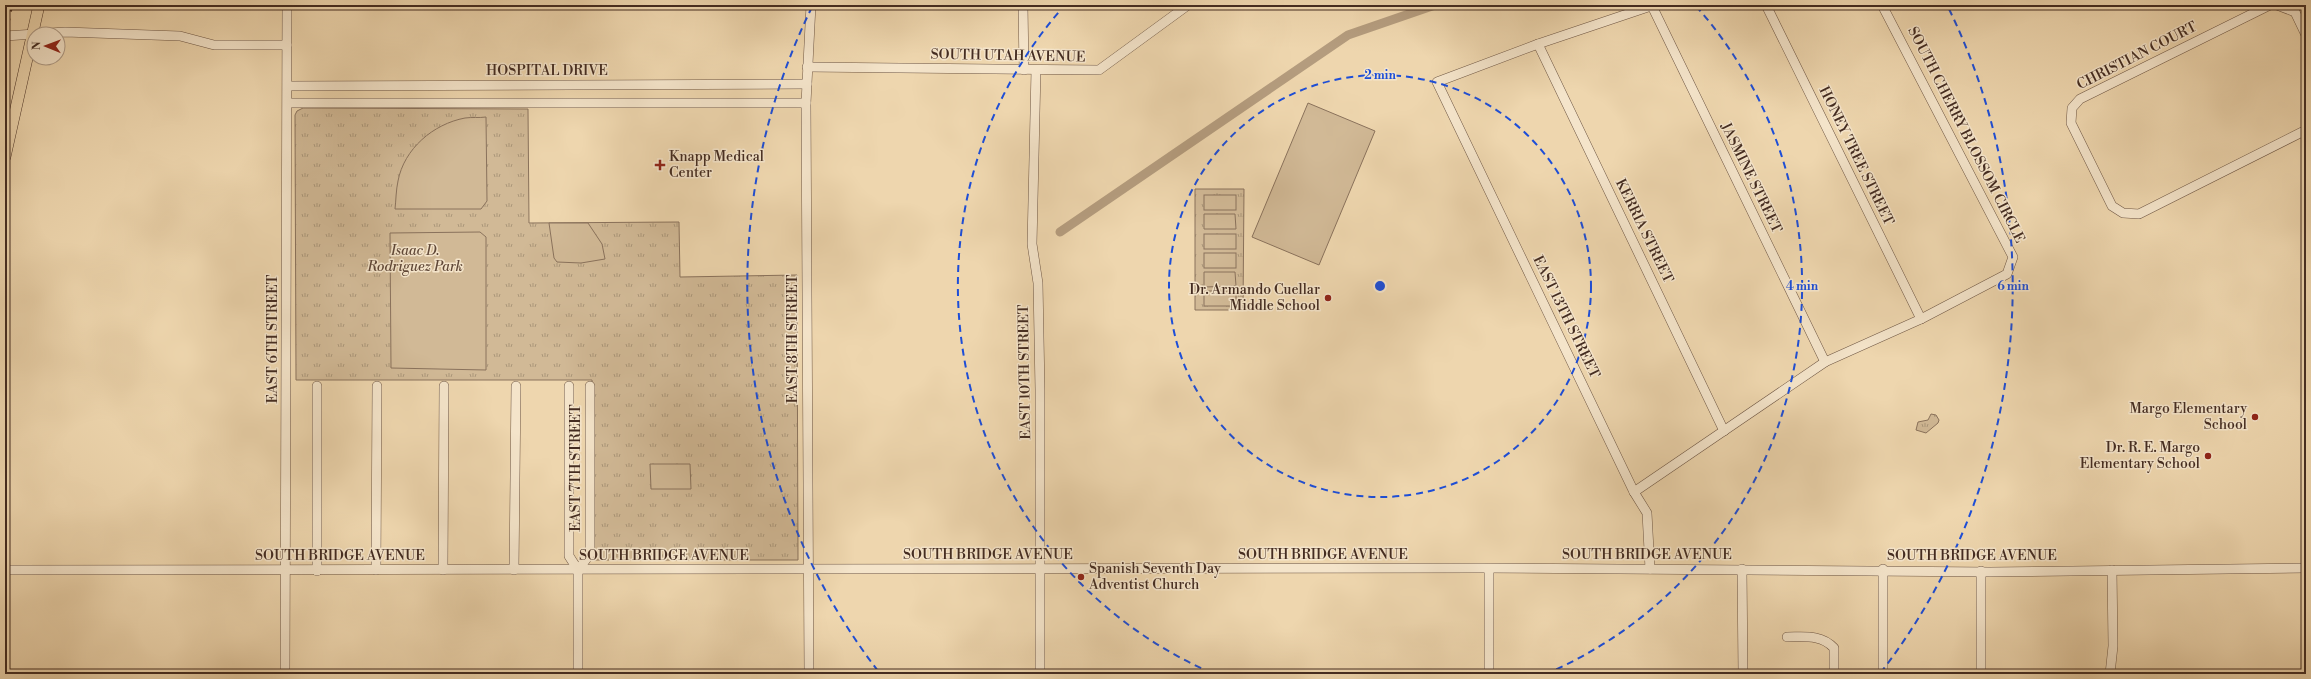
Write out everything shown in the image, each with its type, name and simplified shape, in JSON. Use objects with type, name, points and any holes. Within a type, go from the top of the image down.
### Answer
[{"type":"main road","points":[[34,26],[39,5]]},
{"type":"main road","points":[[5,156],[26,64]]},
{"type":"street","name":"EAST 6TH STREET","points":[[285,674],[288,103],[287,5]]},
{"type":"street","name":"EAST 8TH STREET","points":[[809,674],[806,103],[811,5]]},
{"type":"street","points":[[1023,5],[1024,70]]},
{"type":"street","name":"SOUTH UTAH AVENUE","points":[[807,67],[1099,70],[1188,5]]},
{"type":"street","points":[[1538,44],[1653,5]]},
{"type":"street","name":"JASMINE STREET","points":[[1653,5],[1824,362]]},
{"type":"street","name":"HONEY TREE STREET","points":[[1766,5],[1921,318]]},
{"type":"street","name":"SOUTH CHERRY BLOSSOM CIRCLE","points":[[1882,5],[2013,257],[2007,274],[1921,318]]},
{"type":"street","name":"CHRISTIAN COURT","points":[[2270,5],[2080,99],[2072,108],[2070,123],[2112,206],[2123,214],[2139,214],[2306,130]]},
{"type":"street","points":[[2277,5],[2295,12],[2306,35]]},
{"type":"street","points":[[5,36],[26,34]]},
{"type":"street","points":[[66,34],[180,36],[214,45],[287,45]]},
{"type":"street","name":"EAST 13TH STREET","points":[[1538,44],[1437,82],[1634,492],[1647,513],[1650,570]]},
{"type":"street","name":"KERRIA STREET","points":[[1538,44],[1724,431]]},
{"type":"street","name":"EAST 10TH STREET","points":[[1036,70],[1032,244],[1038,290],[1040,390],[1040,674]]},
{"type":"street","name":"HOSPITAL DRIVE","points":[[288,86],[807,84]]},
{"type":"street","points":[[288,103],[806,103]]},
{"type":"street","points":[[1634,492],[1824,362],[1921,318]]},
{"type":"street","points":[[317,386],[317,571]]},
{"type":"street","points":[[376,570],[377,386]]},
{"type":"street","points":[[443,570],[444,386]]},
{"type":"street","points":[[514,570],[516,386]]},
{"type":"street","name":"EAST 7TH STREET","points":[[569,386],[569,556],[578,570],[578,674]]},
{"type":"street","name":"EAST 7TH STREET","points":[[578,570],[590,554],[590,386]]},
{"type":"street","points":[[1489,568],[1489,674]]},
{"type":"street","name":"SOUTH BRIDGE AVENUE","points":[[5,570],[317,571],[1489,568],[1650,570],[1883,569],[1981,571],[2306,568]]},
{"type":"street","points":[[1742,569],[1743,674]]},
{"type":"street","points":[[1883,569],[1883,674]]},
{"type":"street","points":[[2110,674],[2113,646],[2112,570]]},
{"type":"street","points":[[1981,571],[1981,674]]},
{"type":"street","points":[[1787,637],[1815,637],[1827,641],[1834,648],[1834,674]]},
{"type":"green space","points":[[1308,103],[1375,131],[1319,265],[1252,237]]},
{"type":"green space","name":"Isaac D. Rodriguez Park","points":[[303,108],[528,109],[529,223],[679,222],[680,277],[797,275],[798,560],[593,560],[592,380],[296,380],[295,115],[297,111]]},
{"type":"green space","points":[[486,117],[487,201],[481,209],[395,209],[397,184],[401,169],[406,158],[413,149],[431,132],[453,121],[465,118]]},
{"type":"green space","points":[[1195,189],[1244,189],[1243,310],[1195,310]]},
{"type":"green space","points":[[1204,195],[1236,195],[1236,210],[1204,210]]},
{"type":"green space","points":[[1204,214],[1235,214],[1236,229],[1204,229]]},
{"type":"green space","points":[[549,223],[588,223],[602,244],[605,259],[581,263],[557,262],[554,258]]},
{"type":"green space","points":[[480,232],[486,237],[486,370],[391,368],[390,233]]},
{"type":"green space","points":[[1204,234],[1236,234],[1236,249],[1204,249]]},
{"type":"green space","points":[[1204,253],[1236,253],[1236,268],[1204,268]]},
{"type":"green space","points":[[1204,272],[1235,272],[1236,286],[1204,287]]},
{"type":"green space","points":[[1204,291],[1236,291],[1236,306],[1204,306]]},
{"type":"green space","points":[[1931,414],[1936,415],[1939,420],[1938,423],[1926,433],[1916,430],[1918,422],[1928,420]]},
{"type":"green space","points":[[650,464],[690,464],[691,489],[651,489]]},
{"type":"waterway","points":[[1060,232],[1348,35],[1435,5]]},
{"type":"railway","points":[[5,39],[12,5]]},
{"type":"place","name":"Knapp Medical Center","points":[[660,165]]},
{"type":"place","name":"Dr. Armando Cuellar Middle School","points":[[1328,298]]},
{"type":"place","name":"Margo Elementary School","points":[[2255,417]]},
{"type":"place","name":"Dr. R. E. Margo Elementary School","points":[[2208,456]]},
{"type":"place","name":"Spanish Seventh Day Adventist Church","points":[[1081,577]]}]
